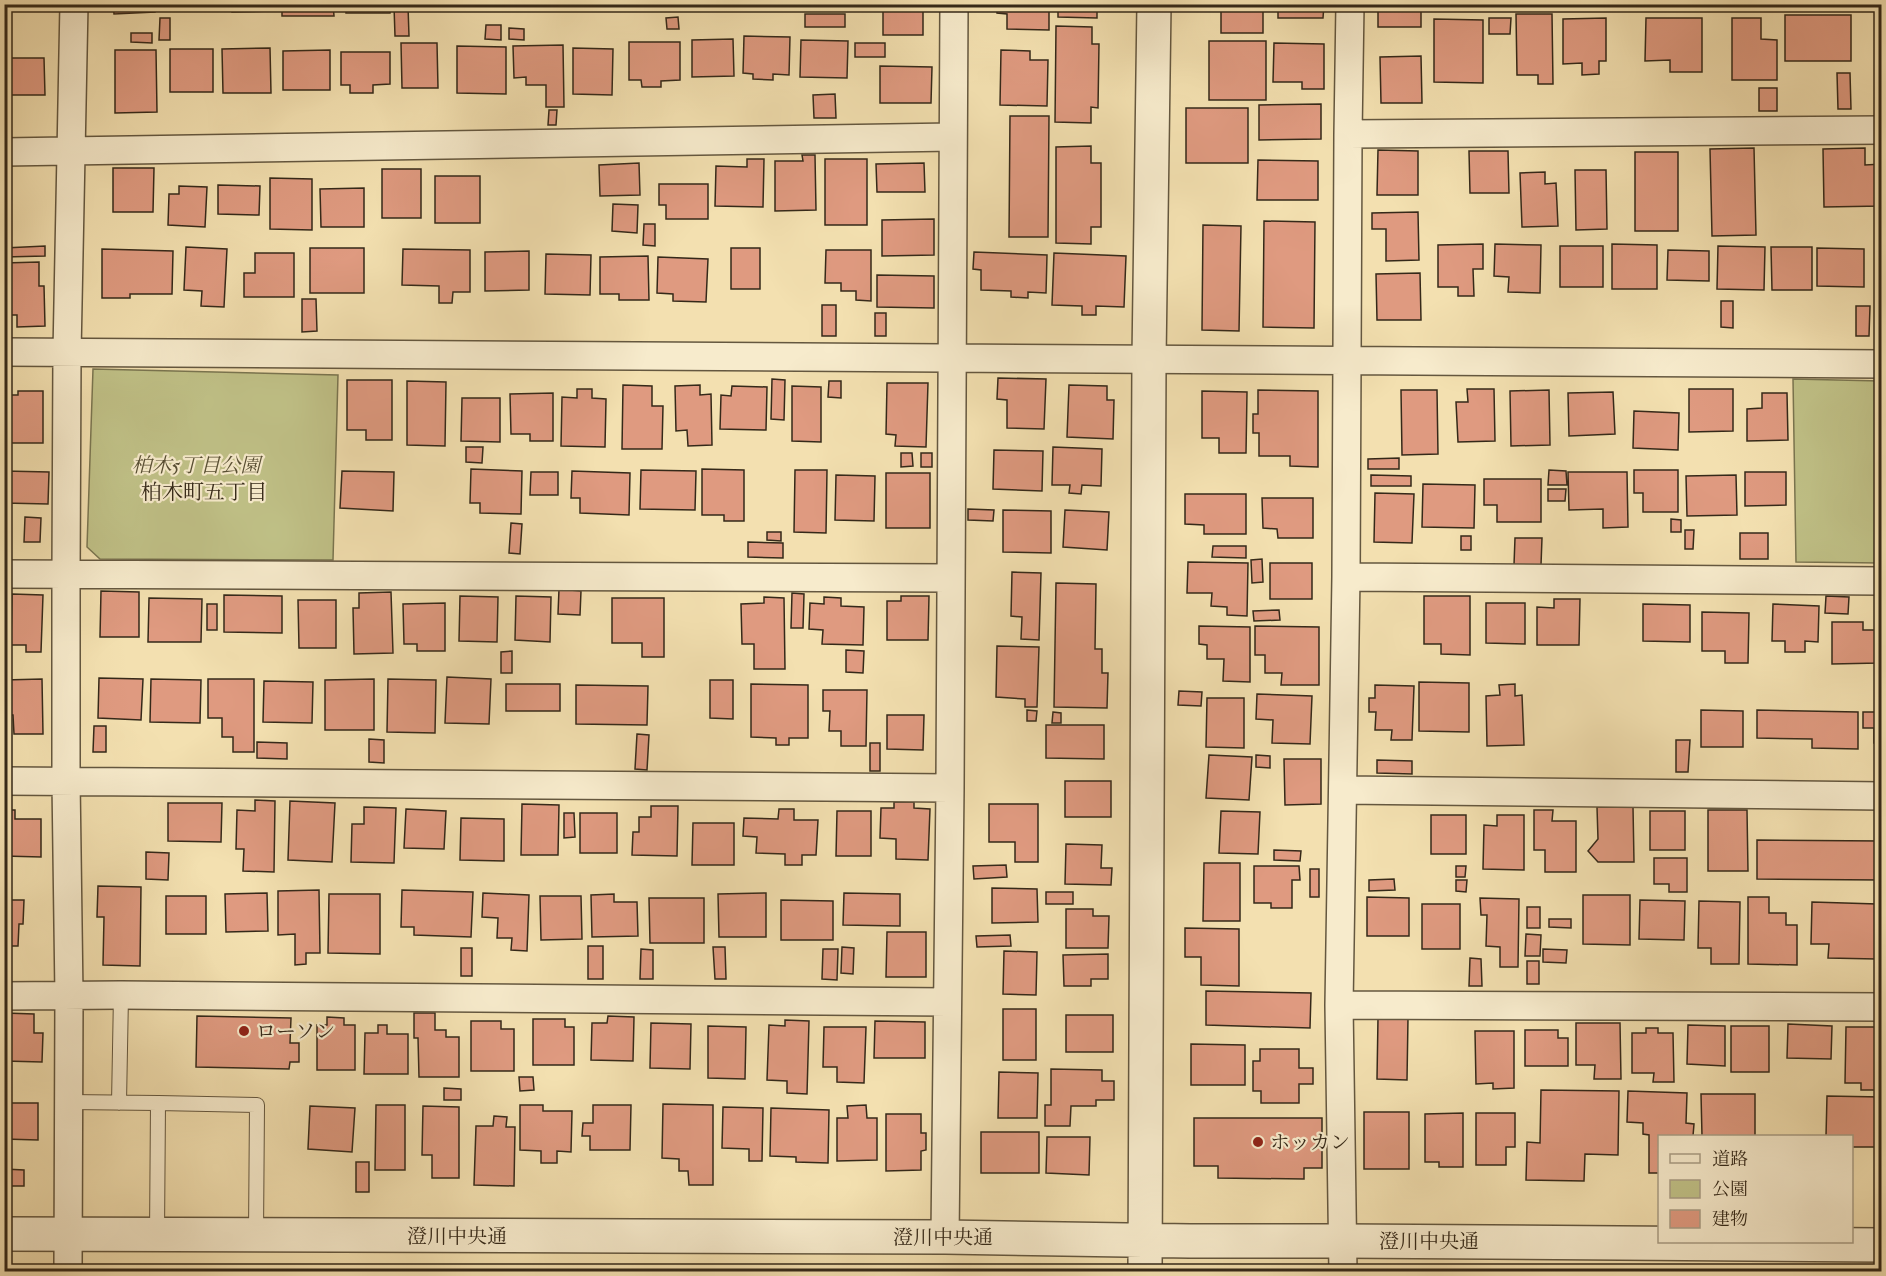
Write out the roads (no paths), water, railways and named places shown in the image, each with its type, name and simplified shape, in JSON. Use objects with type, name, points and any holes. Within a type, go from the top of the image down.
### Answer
[{"type":"street","points":[[68,1272],[66,574],[74,4]]},
{"type":"street","points":[[945,1237],[954,4]]},
{"type":"street","points":[[1145,1256],[1149,359],[1154,4]]},
{"type":"street","points":[[1343,1256],[1339,1005],[1346,577],[1350,4]]},
{"type":"street","points":[[1348,134],[1881,130]]},
{"type":"street","points":[[4,152],[953,137]]},
{"type":"street","points":[[4,352],[1881,364]]},
{"type":"street","points":[[4,573],[951,578]]},
{"type":"street","points":[[1346,577],[1881,581]]},
{"type":"street","points":[[4,781],[950,788]]},
{"type":"street","points":[[1343,790],[1881,796]]},
{"type":"street","points":[[4,996],[947,1002]]},
{"type":"street","points":[[1339,1005],[1881,1007]]},
{"type":"street","name":"澄川中央通","points":[[4,1234],[945,1237],[1145,1256],[1343,1256],[1881,1245]]},
{"type":"lane","points":[[119,1103],[121,995]]},
{"type":"lane","points":[[68,1102],[257,1105],[256,1236]]},
{"type":"lane","points":[[157,1235],[158,1103]]},
{"type":"place","name":"ローソン","points":[[244,1031]]},
{"type":"place","name":"ホッカン","points":[[1258,1142]]},
{"type":"district","name":"柏木町五丁目","points":[[204,492]]},
{"type":"park label","name":"柏木5丁目公園","points":[[196,465]]}]
